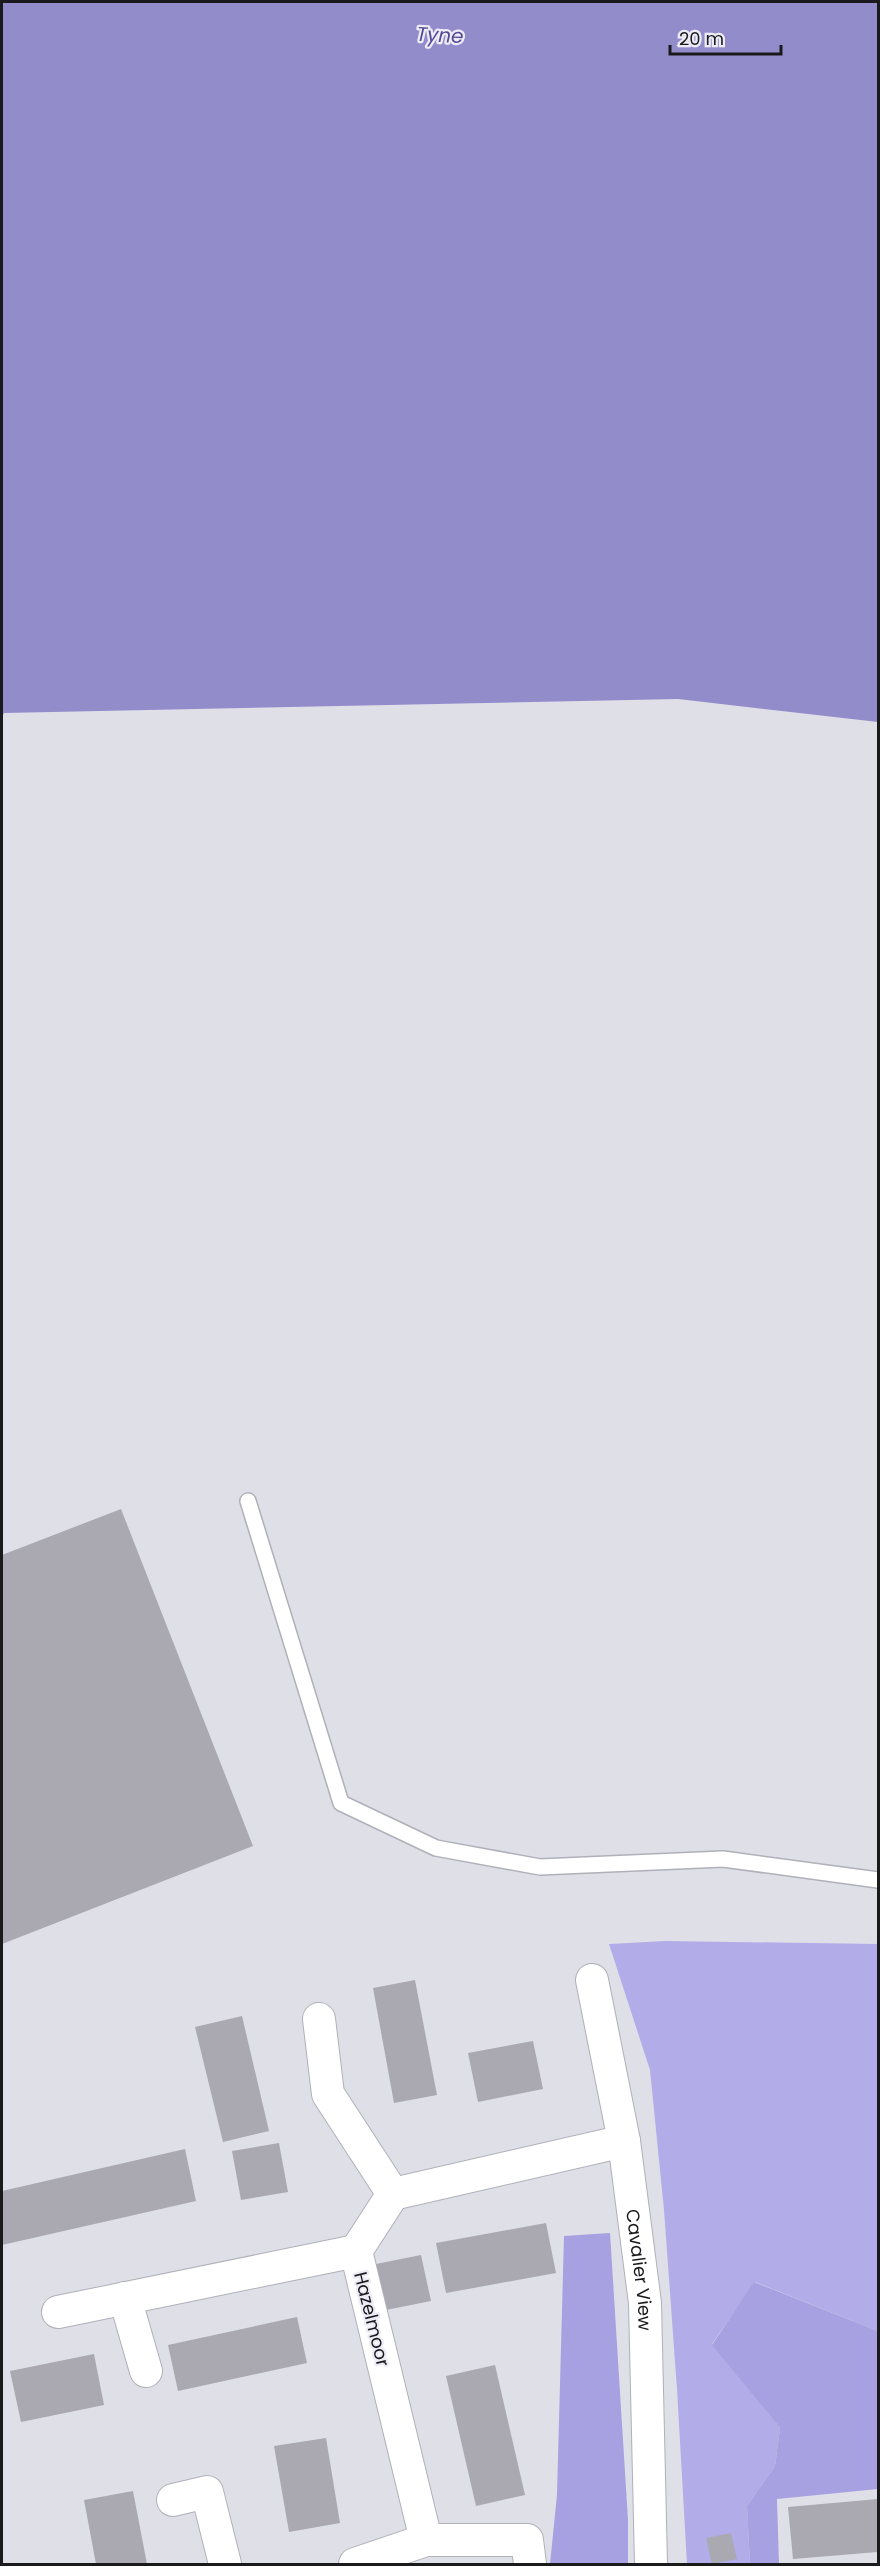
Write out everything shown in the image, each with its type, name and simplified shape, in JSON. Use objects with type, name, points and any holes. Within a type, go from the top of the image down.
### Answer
[{"type":"street","name":"Cavalier View","points":[[592,1980],[624,2141],[645,2303],[651,2565]]},
{"type":"street","points":[[319,2019],[328,2094],[393,2194],[624,2141]]},
{"type":"street","name":"Hazelmoor","points":[[393,2194],[356,2252],[426,2540]]},
{"type":"street","points":[[58,2312],[356,2252]]},
{"type":"street","points":[[125,2298],[146,2371]]},
{"type":"street","points":[[173,2500],[207,2492],[225,2565]]},
{"type":"street","points":[[355,2565],[426,2540],[527,2540],[530,2565]]},
{"type":"lane","points":[[248,1501],[341,1803],[436,1848],[540,1867],[723,1859],[879,1880]]},
{"type":"shaded area","points":[[665,1941],[878,1944],[878,2331],[755,2282],[712,2344],[780,2428],[775,2466],[747,2506],[750,2564],[687,2564],[664,2210],[650,2070],[609,1944]]},
{"type":"shaded area","points":[[610,2233],[628,2520],[628,2564],[550,2564],[557,2495],[564,2236]]},
{"type":"shaded area","points":[[754,2282],[878,2331],[878,2489],[777,2499],[779,2564],[750,2564],[747,2506],[775,2466],[780,2428],[712,2345]]},
{"type":"water","name":"Tyne","points":[[2,2],[878,2],[878,722],[678,699],[4,713],[2,717]]},
{"type":"building","points":[[121,1509],[253,1846],[2,1944],[2,1555]]},
{"type":"building","points":[[415,1980],[437,2095],[394,2103],[373,1988]]},
{"type":"building","points":[[242,2016],[269,2131],[223,2142],[195,2027]]},
{"type":"building","points":[[533,2041],[543,2089],[478,2102],[468,2053]]},
{"type":"building","points":[[279,2143],[288,2192],[241,2200],[232,2151]]},
{"type":"building","points":[[185,2149],[196,2201],[2,2245],[2,2191]]},
{"type":"building","points":[[546,2223],[556,2273],[446,2293],[436,2243]]},
{"type":"building","points":[[421,2255],[431,2301],[386,2310],[376,2264]]},
{"type":"building","points":[[297,2317],[307,2363],[178,2391],[168,2345]]},
{"type":"building","points":[[94,2354],[104,2405],[21,2422],[10,2371]]},
{"type":"building","points":[[495,2365],[525,2495],[476,2506],[446,2376]]},
{"type":"building","points":[[326,2438],[340,2523],[289,2532],[274,2446]]},
{"type":"building","points":[[133,2491],[147,2564],[96,2564],[84,2500]]},
{"type":"building","points":[[878,2499],[878,2552],[793,2559],[788,2507]]},
{"type":"building","points":[[731,2533],[737,2559],[712,2564],[706,2538]]}]
